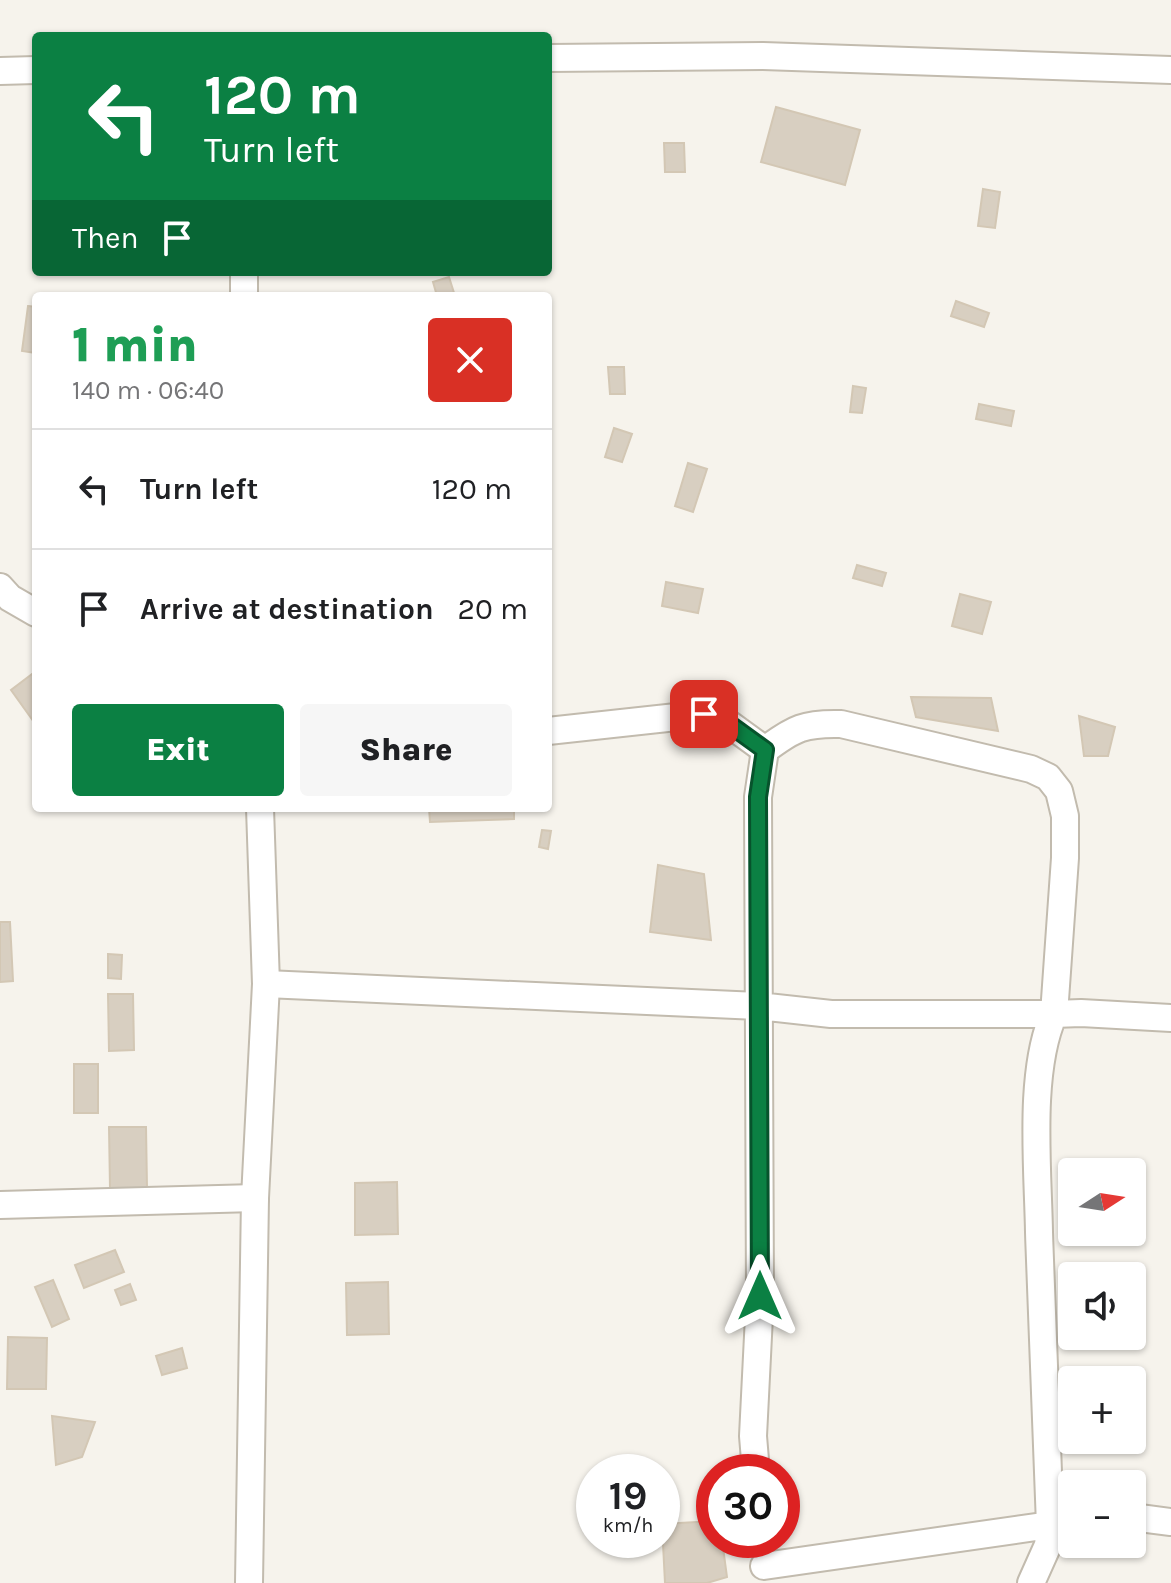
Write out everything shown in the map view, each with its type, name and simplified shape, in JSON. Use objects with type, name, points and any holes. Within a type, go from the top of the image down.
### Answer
[{"type":"street","points":[[552,58],[763,56],[1171,70]]},
{"type":"street","points":[[0,71],[32,70]]},
{"type":"street","points":[[0,587],[10,598],[32,611]]},
{"type":"street","points":[[552,731],[704,714],[725,721],[765,750]]},
{"type":"street","points":[[754,1454],[760,1296],[758,797],[765,750],[785,734],[812,723],[841,724],[1031,769],[1048,777],[1059,791],[1065,816],[1065,858],[1054,1014],[1044,1045],[1038,1088],[1037,1160],[1058,1477]]},
{"type":"street","points":[[249,1583],[255,1198],[266,984],[260,812]]},
{"type":"street","points":[[266,984],[758,1006],[831,1014],[1081,1013],[1171,1018]]},
{"type":"street","points":[[0,1205],[255,1198]]},
{"type":"street","points":[[1146,1519],[1171,1522]]},
{"type":"street","points":[[764,1563],[1058,1522]]},
{"type":"street","points":[[1031,1583],[1058,1527]]},
{"type":"building","points":[[776,107],[860,130],[845,185],[761,162]]},
{"type":"building","points":[[664,143],[684,143],[685,172],[665,172]]},
{"type":"building","points":[[983,189],[1000,192],[995,228],[978,226]]},
{"type":"building","points":[[449,277],[454,292],[436,292],[433,282]]},
{"type":"building","points":[[956,301],[989,313],[984,327],[951,316]]},
{"type":"building","points":[[28,306],[32,306],[32,352],[22,351]]},
{"type":"building","points":[[608,367],[624,367],[625,394],[610,394]]},
{"type":"building","points":[[853,386],[866,388],[862,413],[850,412]]},
{"type":"building","points":[[979,404],[1014,411],[1011,426],[976,419]]},
{"type":"building","points":[[614,428],[632,434],[622,462],[605,457]]},
{"type":"building","points":[[688,463],[707,469],[693,512],[675,506]]},
{"type":"building","points":[[857,565],[886,573],[882,586],[853,578]]},
{"type":"building","points":[[666,582],[703,589],[698,613],[662,606]]},
{"type":"building","points":[[960,594],[991,602],[982,634],[952,626]]},
{"type":"building","points":[[32,674],[32,719],[11,690]]},
{"type":"building","points":[[911,697],[991,698],[998,731],[916,717]]},
{"type":"building","points":[[1079,716],[1115,727],[1108,756],[1084,756]]},
{"type":"building","points":[[429,812],[514,812],[514,819],[430,822]]},
{"type":"building","points":[[542,830],[551,831],[548,849],[539,847]]},
{"type":"building","points":[[658,865],[704,874],[711,940],[650,932]]},
{"type":"building","points":[[0,922],[10,922],[13,981],[0,982]]},
{"type":"building","points":[[108,954],[122,955],[121,979],[108,978]]},
{"type":"building","points":[[108,994],[133,994],[134,1050],[109,1051]]},
{"type":"building","points":[[74,1064],[98,1064],[98,1113],[74,1113]]},
{"type":"building","points":[[109,1127],[146,1127],[147,1188],[110,1188]]},
{"type":"building","points":[[397,1182],[398,1234],[355,1235],[355,1183]]},
{"type":"building","points":[[115,1250],[124,1272],[84,1288],[75,1265]]},
{"type":"building","points":[[53,1280],[69,1319],[52,1327],[35,1287]]},
{"type":"building","points":[[388,1282],[389,1334],[347,1335],[346,1283]]},
{"type":"building","points":[[130,1284],[136,1300],[121,1305],[115,1290]]},
{"type":"building","points":[[8,1337],[47,1338],[46,1389],[7,1389]]},
{"type":"building","points":[[182,1348],[187,1368],[162,1375],[156,1356]]},
{"type":"building","points":[[52,1416],[95,1422],[82,1457],[56,1465]]},
{"type":"building","points":[[696,1522],[696,1558],[724,1558],[727,1577],[707,1583],[665,1583],[664,1558],[680,1558],[680,1523]]},
{"type":"route","points":[[704,714],[725,721],[765,750],[758,797],[760,1296]]}]
